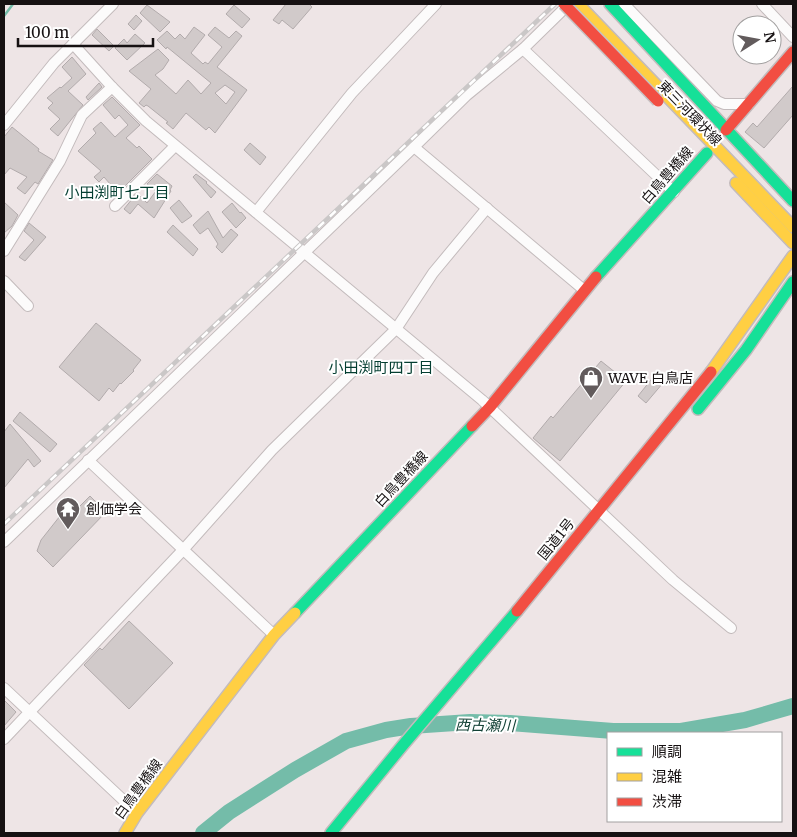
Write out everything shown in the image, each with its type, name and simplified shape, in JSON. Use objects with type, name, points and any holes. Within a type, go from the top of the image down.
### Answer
[{"type":"main road","name":"東三河環状線","points":[[564,4],[793,243]]},
{"type":"main road","name":"東三河環状線","points":[[578,4],[793,227]]},
{"type":"main road","name":"東三河環状線","points":[[610,4],[793,201]]},
{"type":"main road","points":[[726,130],[793,52]]},
{"type":"main road","name":"白鳥豊橋線","points":[[125,833],[137,813],[274,635],[490,407],[584,290],[707,153]]},
{"type":"main road","name":"国道1号","points":[[486,665],[602,521],[793,256]]},
{"type":"main road","points":[[689,419],[746,350],[793,282]]},
{"type":"main road","name":"国道1号","points":[[331,833],[428,715],[532,594],[602,521]]},
{"type":"street","points":[[4,125],[54,63],[113,4]]},
{"type":"street","points":[[256,212],[352,93],[436,4]]},
{"type":"street","points":[[4,542],[467,96],[523,49],[569,4]]},
{"type":"street","points":[[624,4],[717,101],[724,104],[749,104]]},
{"type":"street","points":[[762,4],[793,36]]},
{"type":"street","points":[[74,44],[112,87],[146,121],[490,407],[602,521],[731,628]]},
{"type":"street","points":[[523,49],[674,192]]},
{"type":"street","points":[[4,251],[60,162],[82,116],[112,87]]},
{"type":"street","points":[[115,206],[175,146]]},
{"type":"street","points":[[414,147],[584,290]]},
{"type":"street","points":[[4,739],[183,550],[272,450],[396,329],[433,274],[487,208]]},
{"type":"street","points":[[4,282],[28,306]]},
{"type":"street","points":[[88,460],[274,635]]},
{"type":"street","points":[[4,688],[137,813]]},
{"type":"building","points":[[286,4],[309,4],[312,7],[293,29],[282,20],[279,24],[273,20]]},
{"type":"building","points":[[147,5],[170,22],[160,32],[140,13]]},
{"type":"building","points":[[234,5],[250,19],[242,28],[226,14]]},
{"type":"building","points":[[136,15],[142,21],[134,30],[128,24]]},
{"type":"building","points":[[194,27],[205,35],[191,53],[203,64],[205,62],[208,64],[222,47],[208,35],[215,27],[229,38],[236,31],[242,36],[217,67],[247,90],[215,133],[209,127],[206,130],[186,113],[173,129],[166,123],[168,122],[148,106],[144,107],[139,103],[151,89],[129,71],[158,49],[169,60],[163,69],[155,75],[176,94],[188,80],[201,94],[211,83],[157,40],[167,31],[175,39],[180,34],[185,39]],"holes":[[[225,85],[235,92],[226,104],[215,93]]]},
{"type":"building","points":[[97,29],[114,46],[109,51],[92,35]]},
{"type":"building","points":[[135,34],[145,43],[127,60],[115,48],[124,39],[127,43]]},
{"type":"building","points":[[72,57],[86,74],[68,91],[83,105],[58,136],[50,129],[60,119],[48,108],[53,103],[47,98],[72,78],[62,67]]},
{"type":"building","points":[[99,83],[102,87],[88,100],[86,97]]},
{"type":"building","points":[[793,86],[793,115],[764,148],[745,132],[753,123],[757,127]]},
{"type":"building","points":[[112,97],[140,125],[126,138],[137,148],[139,146],[152,159],[118,193],[104,177],[99,182],[94,177],[101,171],[78,151],[96,133],[93,129],[101,122],[115,137],[128,125],[119,115],[115,119],[103,105]]},
{"type":"building","points":[[12,127],[39,149],[38,151],[53,160],[38,184],[35,182],[25,194],[17,188],[27,177],[10,168],[4,175],[4,137]]},
{"type":"building","points":[[250,143],[266,157],[260,165],[244,150]]},
{"type":"building","points":[[157,174],[172,186],[171,191],[154,218],[138,204],[130,214],[124,209],[137,193],[147,203],[156,191],[147,184]]},
{"type":"building","points":[[196,174],[216,192],[211,198],[193,177]]},
{"type":"building","points":[[179,200],[192,216],[182,223],[170,208]]},
{"type":"building","points":[[4,202],[18,215],[12,226],[4,233]]},
{"type":"building","points":[[232,203],[246,218],[236,228],[222,212]]},
{"type":"building","points":[[208,211],[223,238],[231,229],[238,235],[222,253],[216,247],[218,244],[208,228],[200,234],[193,225]]},
{"type":"building","points":[[29,223],[46,237],[25,261],[19,257],[34,240],[24,231]]},
{"type":"building","points":[[173,225],[198,249],[193,256],[167,232]]},
{"type":"building","points":[[96,323],[141,360],[134,371],[113,392],[109,388],[99,401],[59,367]]},
{"type":"building","name":"WAVE 白鳥店","points":[[601,361],[626,381],[560,461],[533,438],[551,416],[553,418]]},
{"type":"building","points":[[654,376],[663,383],[646,403],[638,396]]},
{"type":"building","points":[[20,412],[57,444],[50,452],[13,421]]},
{"type":"building","points":[[10,424],[41,461],[34,467],[28,459],[4,488],[4,432]]},
{"type":"building","name":"創価学会","points":[[90,496],[106,512],[53,567],[37,551],[41,540],[60,516],[76,503],[79,507]]},
{"type":"building","points":[[129,621],[173,663],[129,709],[84,665],[100,648],[102,650]]},
{"type":"building","points":[[4,700],[16,712],[4,726]]},
{"type":"waterway","points":[[4,16],[13,4]]},
{"type":"waterway","name":"西古瀬川","points":[[203,833],[229,812],[295,770],[346,741],[386,730],[411,726],[470,722],[510,723],[613,731],[681,731],[745,720],[793,706]]},
{"type":"railway","points":[[4,524],[555,4]]},
{"type":"traffic: fast","points":[[610,4],[793,201]]},
{"type":"traffic: fast","points":[[596,277],[707,153]]},
{"type":"traffic: fast","points":[[698,409],[746,350],[793,282]]},
{"type":"traffic: fast","points":[[295,613],[472,426]]},
{"type":"traffic: fast","points":[[331,833],[517,611]]},
{"type":"traffic: slow","points":[[578,4],[793,227]]},
{"type":"traffic: slow","points":[[736,183],[793,243]]},
{"type":"traffic: slow","points":[[711,372],[793,256]]},
{"type":"traffic: slow","points":[[125,833],[137,813],[274,635],[295,613]]},
{"type":"traffic: jam","points":[[564,4],[658,101]]},
{"type":"traffic: jam","points":[[726,130],[793,52]]},
{"type":"traffic: jam","points":[[472,426],[490,407],[596,277]]},
{"type":"traffic: jam","points":[[517,611],[711,372]]},
{"type":"place","name":"WAVE 白鳥店","points":[[591,399]]},
{"type":"place","name":"創価学会","points":[[68,530]]},
{"type":"district","name":"小田渕町七丁目","points":[[117,192]]},
{"type":"district","name":"小田渕町四丁目","points":[[381,367]]}]
